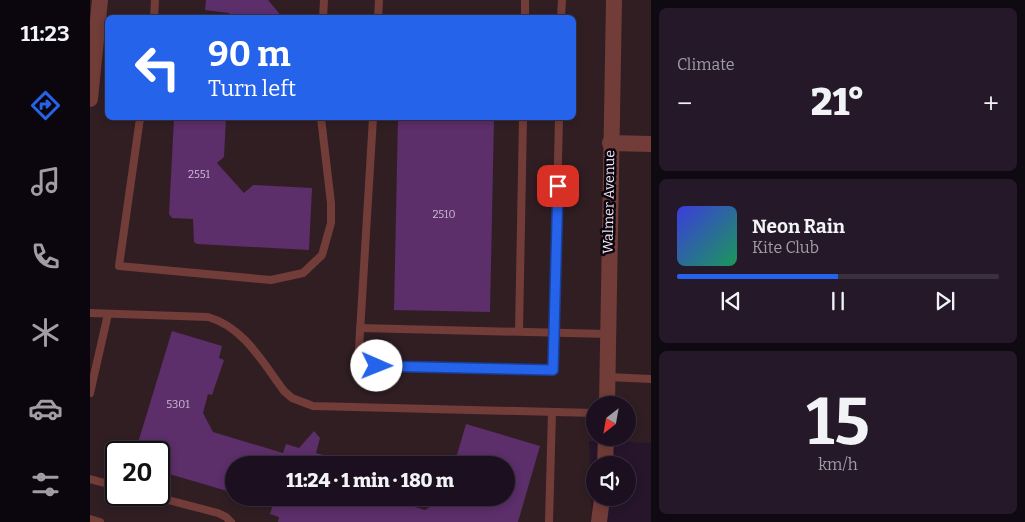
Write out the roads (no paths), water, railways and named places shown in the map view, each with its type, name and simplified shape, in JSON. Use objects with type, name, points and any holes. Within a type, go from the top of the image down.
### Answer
[{"type":"street","points":[[90,99],[102,36],[100,0]]},
{"type":"street","name":"Walmer Avenue","points":[[607,396],[610,143],[614,0]]},
{"type":"street","points":[[610,143],[651,144]]},
{"type":"street","points":[[599,522],[601,506]]},
{"type":"lane","points":[[154,15],[155,0]]},
{"type":"lane","points":[[323,15],[324,0]]},
{"type":"lane","points":[[378,15],[379,0]]},
{"type":"lane","points":[[525,0],[525,15]]},
{"type":"lane","points":[[562,0],[562,15]]},
{"type":"lane","points":[[140,120],[119,266],[271,280],[303,273],[322,255],[331,223],[331,203],[321,120]]},
{"type":"lane","points":[[373,120],[358,365],[553,370],[559,120]]},
{"type":"lane","points":[[519,331],[523,120]]},
{"type":"lane","points":[[90,313],[219,320],[232,326],[242,336],[284,391],[292,398],[313,406],[586,413]]},
{"type":"lane","points":[[90,393],[108,314]]},
{"type":"lane","points":[[360,328],[554,331],[608,334]]},
{"type":"lane","points":[[608,377],[651,379]]},
{"type":"lane","points":[[549,522],[552,412]]},
{"type":"lane","points":[[90,479],[105,483]]},
{"type":"lane","points":[[170,501],[218,514],[226,517],[230,522]]},
{"type":"lane","points":[[90,519],[100,522]]}]
